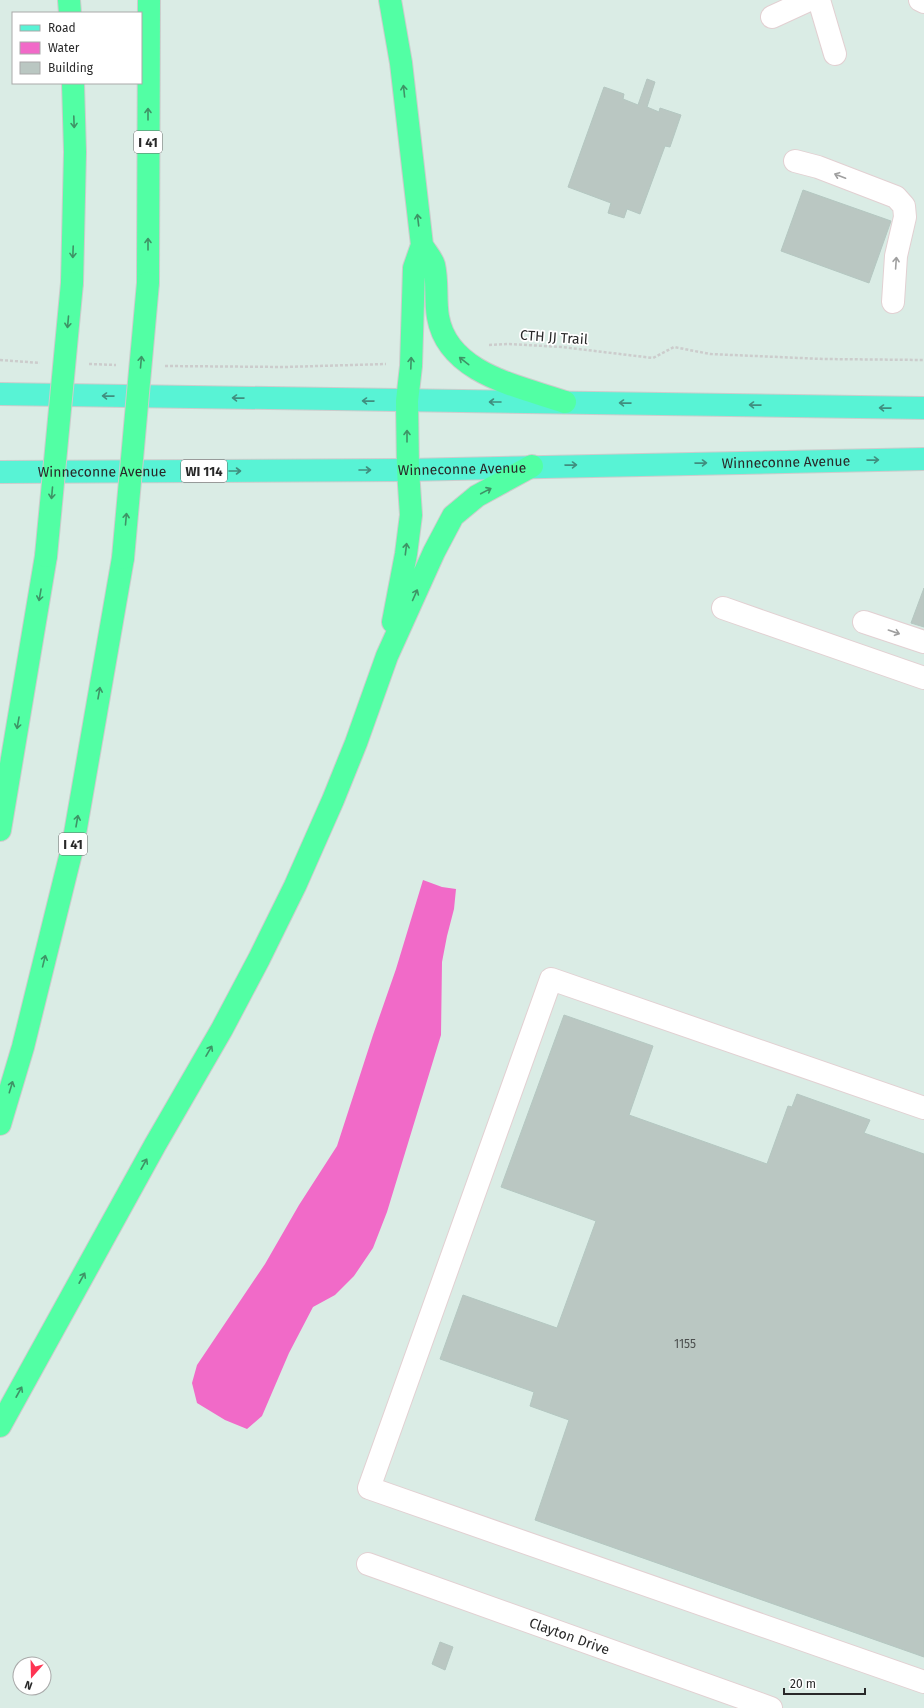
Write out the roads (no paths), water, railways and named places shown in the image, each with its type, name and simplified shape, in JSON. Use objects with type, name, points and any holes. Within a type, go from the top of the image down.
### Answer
[{"type":"highway","points":[[69,0],[70,12]]},
{"type":"highway","name":"I 41","points":[[0,1124],[23,1047],[73,845],[123,558],[148,284],[149,0]]},
{"type":"highway","points":[[390,0],[401,63],[422,244],[434,265],[438,318],[445,337],[458,356],[485,375],[565,402]]},
{"type":"highway","points":[[0,830],[46,556],[72,283],[76,152],[73,84]]},
{"type":"highway","points":[[387,656],[406,554],[410,515],[407,401],[411,366],[414,268],[422,244]]},
{"type":"highway","points":[[0,1426],[155,1145],[222,1029],[266,946],[295,886],[333,800],[356,743],[387,656],[434,552],[453,516],[477,496],[532,466]]},
{"type":"main road","points":[[0,394],[924,408]]},
{"type":"main road","name":"Winneconne Avenue","points":[[0,472],[408,470],[532,466],[924,459]]},
{"type":"street","points":[[772,17],[808,0]]},
{"type":"street","points":[[819,0],[835,54]]},
{"type":"street","points":[[920,0],[924,2]]},
{"type":"street","points":[[795,161],[818,167],[896,197],[904,206],[905,218],[896,256],[893,302]]},
{"type":"street","points":[[723,608],[924,678]]},
{"type":"street","points":[[864,622],[924,642]]},
{"type":"street","points":[[924,1108],[551,979],[369,1488],[924,1682]]},
{"type":"street","name":"Clayton Drive","points":[[368,1564],[771,1708]]},
{"type":"water","points":[[423,880],[442,887],[456,889],[454,909],[442,962],[441,1035],[387,1212],[373,1248],[354,1276],[335,1295],[313,1307],[289,1353],[262,1416],[247,1429],[225,1420],[197,1403],[192,1383],[197,1365],[265,1264],[299,1205],[337,1146],[396,969]]}]
